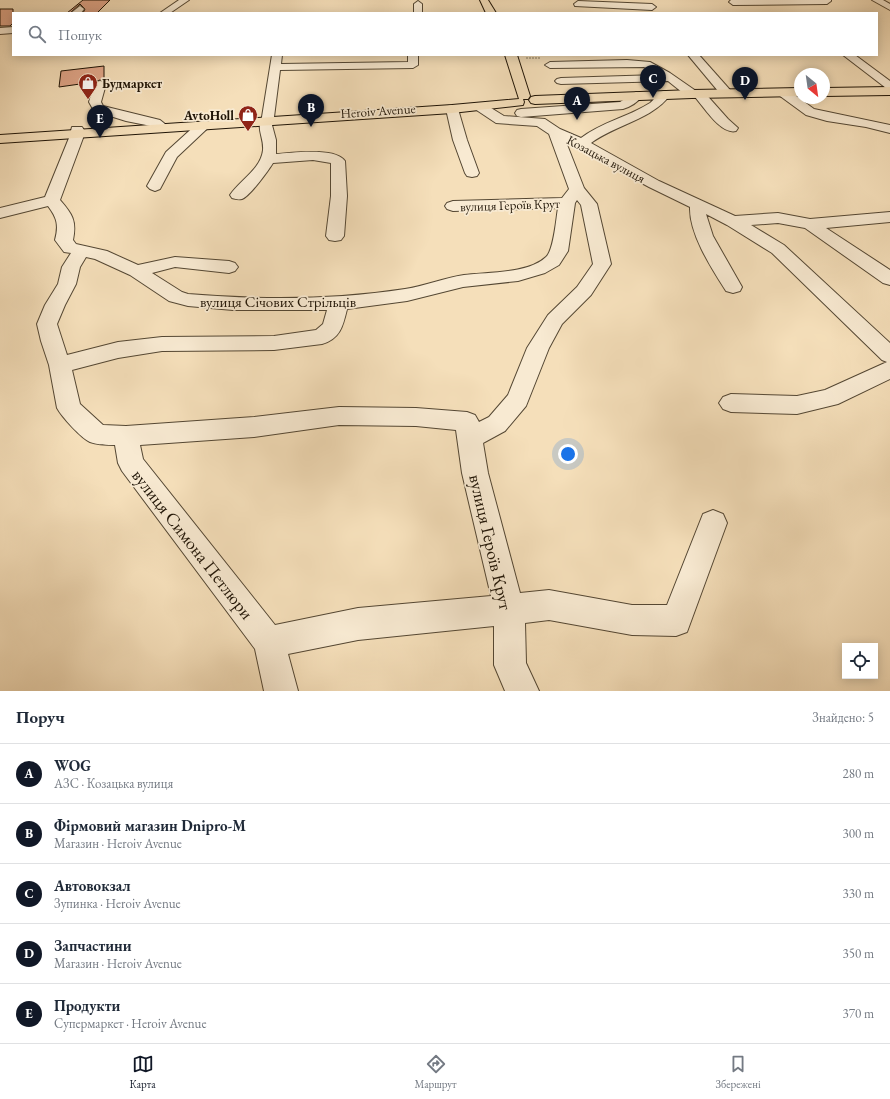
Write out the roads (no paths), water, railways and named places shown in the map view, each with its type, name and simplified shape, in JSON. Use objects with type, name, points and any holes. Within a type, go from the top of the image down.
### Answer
[{"type":"main road","points":[[484,0],[490,12]]},
{"type":"main road","points":[[511,56],[523,99]]},
{"type":"main road","points":[[830,92],[890,91]]},
{"type":"main road","name":"Heroiv Avenue","points":[[161,127],[476,104],[523,99],[574,99],[695,94],[794,92]]},
{"type":"main road","name":"Heroiv Avenue","points":[[0,135],[77,132],[452,109],[499,105],[523,99]]},
{"type":"main road","name":"Heroiv Avenue","points":[[0,139],[77,132]]},
{"type":"street","points":[[166,12],[185,0]]},
{"type":"street","points":[[646,0],[654,10]]},
{"type":"street","points":[[876,0],[890,7]]},
{"type":"street","points":[[792,1],[806,9]]},
{"type":"street","points":[[733,2],[827,1]]},
{"type":"street","points":[[578,4],[654,10]]},
{"type":"street","points":[[0,31],[12,30]]},
{"type":"street","points":[[238,195],[262,167],[269,155],[269,138],[265,125],[277,56]]},
{"type":"street","points":[[275,67],[413,65],[413,56]]},
{"type":"street","points":[[694,56],[727,94]]},
{"type":"street","points":[[849,56],[890,86]]},
{"type":"street","points":[[866,56],[890,73]]},
{"type":"street","points":[[574,99],[548,62],[646,64],[695,94],[731,128]]},
{"type":"street","points":[[561,81],[671,78]]},
{"type":"street","points":[[100,84],[95,102],[98,108],[161,127]]},
{"type":"street","points":[[784,93],[810,112],[827,117],[867,123],[890,129]]},
{"type":"street","points":[[582,144],[596,133],[655,105],[664,95]]},
{"type":"street","points":[[499,105],[517,114],[623,105],[636,96]]},
{"type":"street","name":"Козацька вулиця","points":[[479,106],[501,120],[540,122],[555,132],[582,144],[654,184],[733,221],[778,249],[890,355]]},
{"type":"street","points":[[452,109],[460,140],[472,173]]},
{"type":"street","points":[[155,186],[171,155],[204,125]]},
{"type":"street","points":[[0,213],[52,200],[77,132]]},
{"type":"street","points":[[555,132],[572,196]]},
{"type":"street","points":[[267,158],[318,156],[332,158],[338,161],[339,196],[336,236]]},
{"type":"street","name":"вулиця Січових Стрільців","points":[[52,200],[63,214],[68,226],[64,240],[70,248],[101,255],[136,271],[176,297],[188,300],[233,304],[338,303],[407,295],[463,281],[518,275],[539,269],[553,261],[559,252],[572,196]]},
{"type":"street","name":"вулиця Героїв Крут","points":[[453,206],[572,196],[589,204],[602,264],[584,291],[555,320],[541,343],[518,400],[497,424],[468,430],[474,473],[509,609],[510,665],[522,691]]},
{"type":"street","points":[[698,205],[697,212],[699,226],[733,287]]},
{"type":"street","points":[[810,224],[890,217]]},
{"type":"street","name":"Козацька вулиця","points":[[733,221],[778,218],[810,224],[890,279]]},
{"type":"street","points":[[82,251],[71,267],[67,284],[55,305],[47,324],[51,341],[60,365],[69,408],[97,434],[126,436],[254,427],[339,416],[416,417],[468,430]]},
{"type":"street","points":[[136,271],[175,262],[229,267]]},
{"type":"street","points":[[60,365],[118,350],[162,344],[274,343],[322,337],[333,327],[338,303]]},
{"type":"street","points":[[731,403],[797,404],[830,398],[890,369]]},
{"type":"street","name":"вулиця Симона Петлюри","points":[[126,436],[131,463],[269,642],[281,691]]},
{"type":"street","points":[[269,642],[358,624],[549,605],[632,620],[676,621],[713,523]]},
{"type":"place","name":"Автовокзал","points":[[653,98]]},
{"type":"place","name":"Будмаркет","points":[[88,100]]},
{"type":"place","name":"Запчастини","points":[[745,100]]},
{"type":"place","name":"WOG","points":[[577,120]]},
{"type":"place","name":"Фірмовий магазин Dnipro-M","points":[[311,127]]},
{"type":"place","name":"AvtoHoll","points":[[248,132]]},
{"type":"place","name":"Продукти","points":[[100,138]]}]
